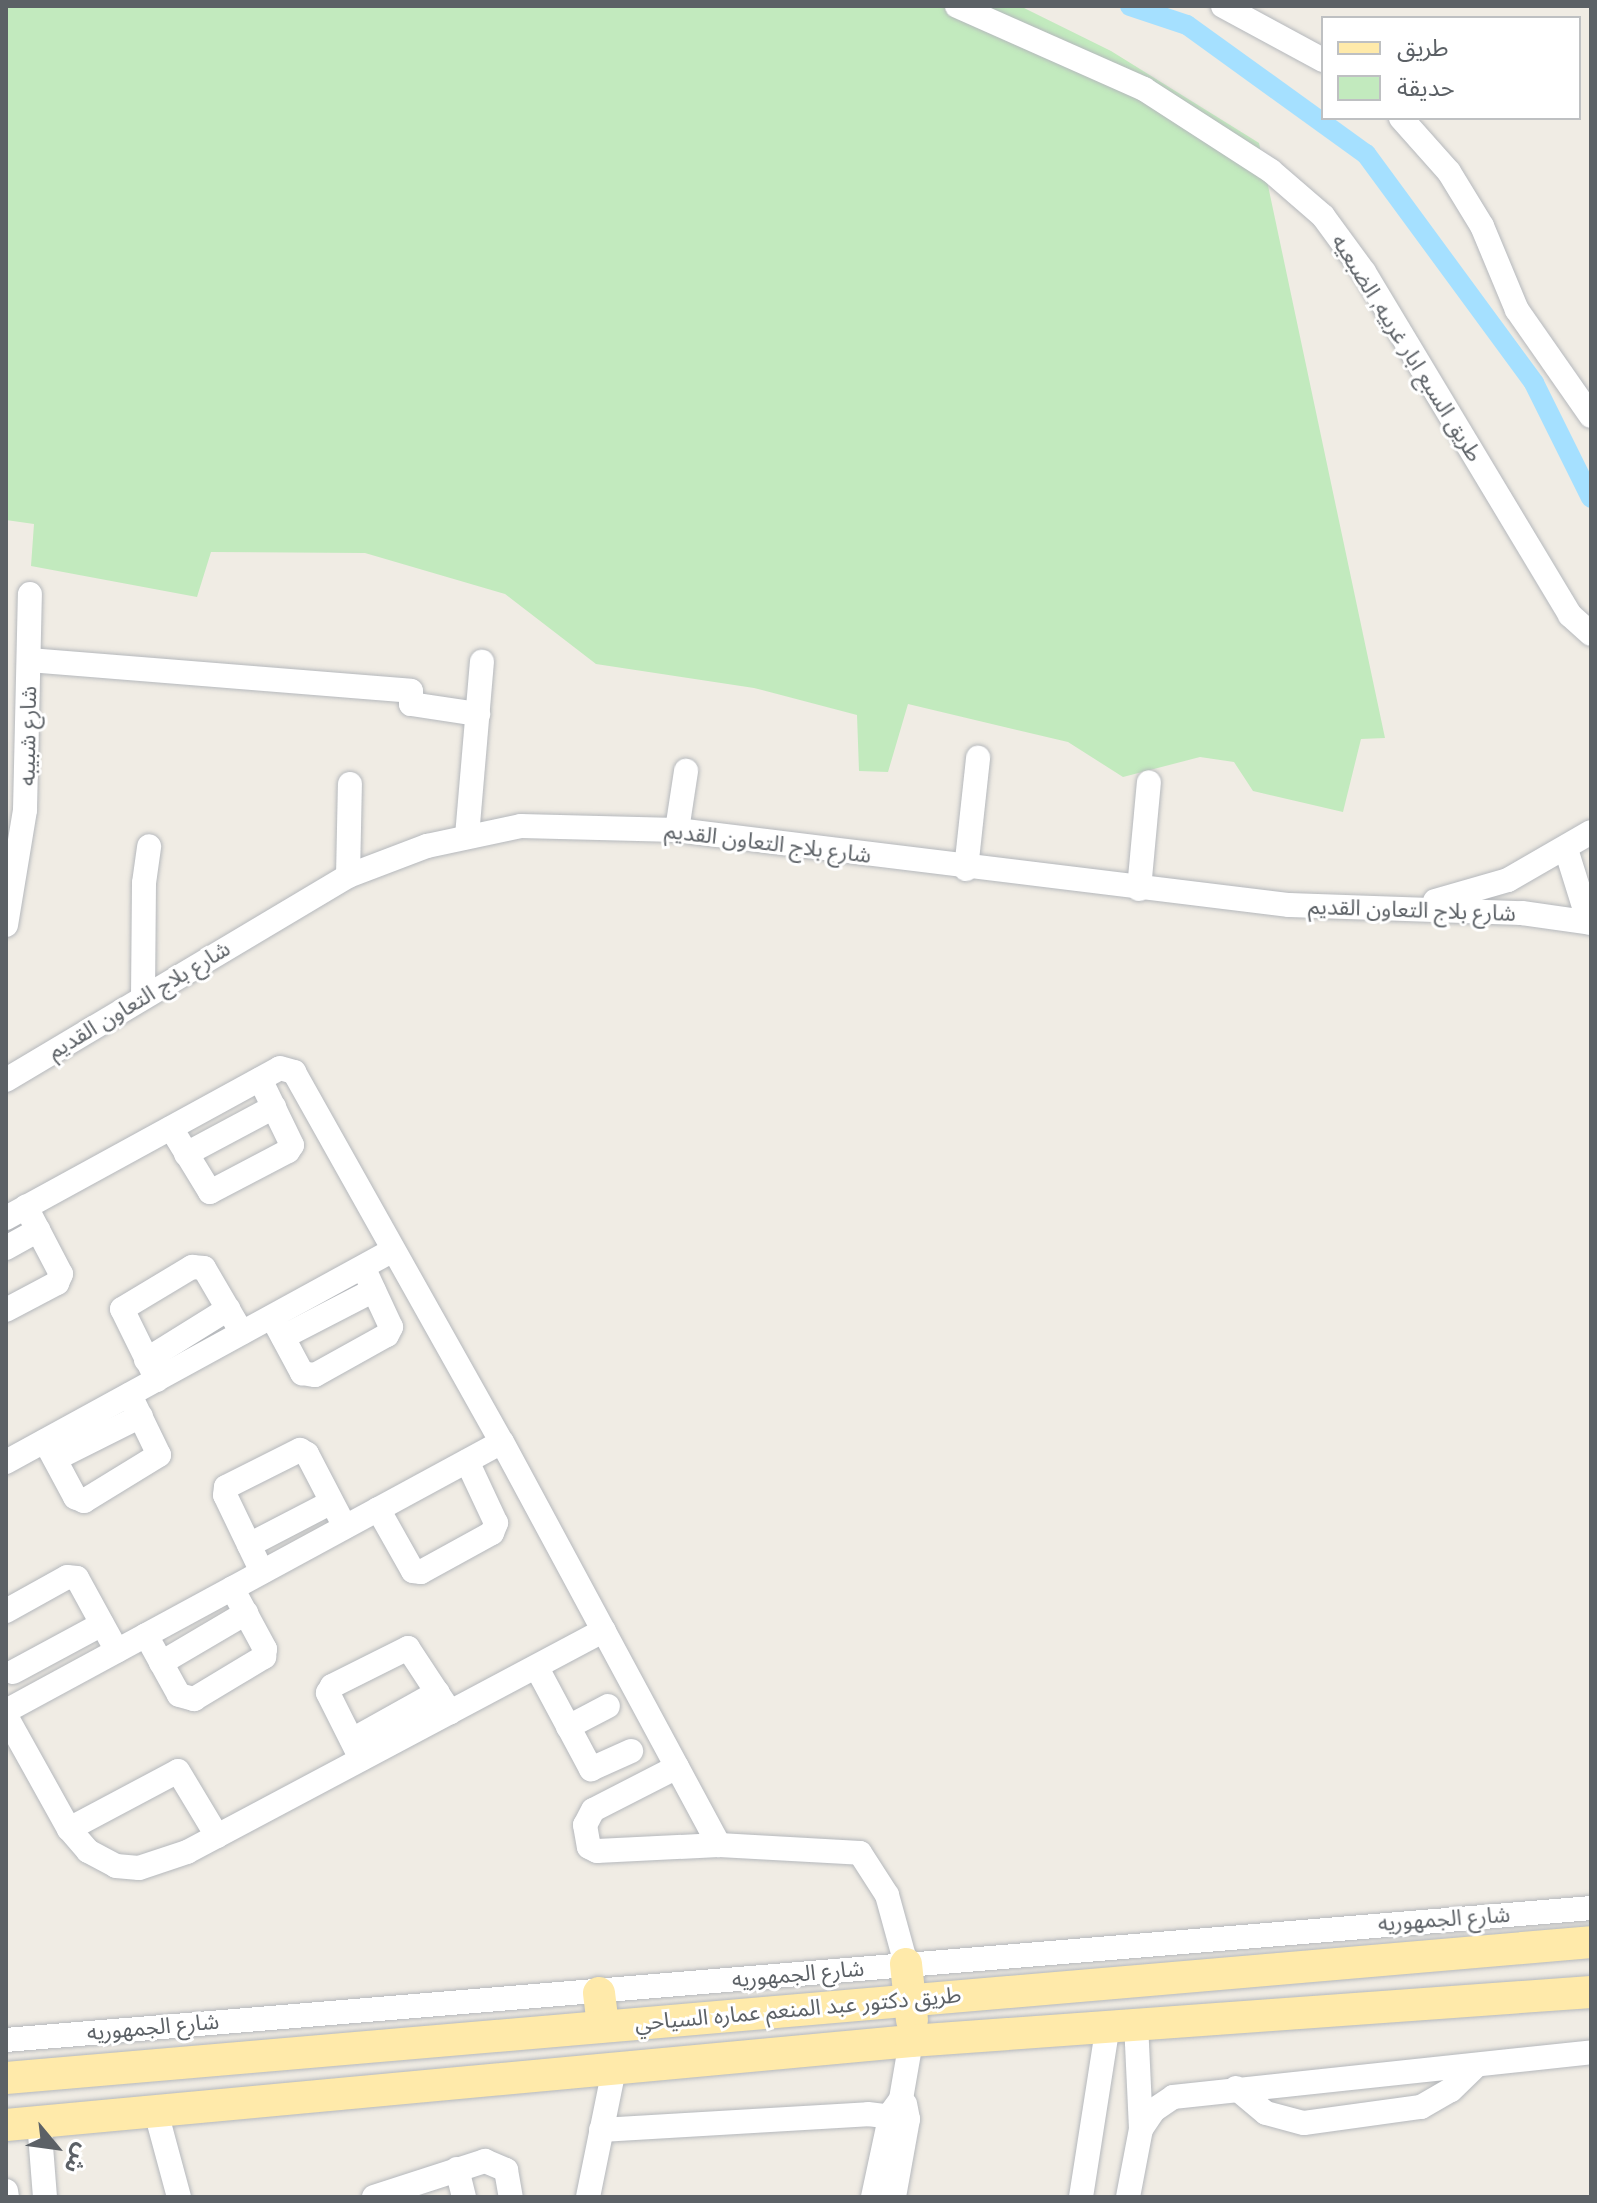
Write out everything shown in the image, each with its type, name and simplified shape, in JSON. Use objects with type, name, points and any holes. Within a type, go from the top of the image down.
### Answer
[{"type":"main road","name":"طريق دكتور عبد المنعم عماره السياحي","points":[[20,2076],[1591,1942]]},
{"type":"main road","points":[[906,1964],[913,1999],[911,2041]]},
{"type":"main road","points":[[1130,2023],[1141,1979]]},
{"type":"main road","name":"طريق دكتور عبد المنعم عماره السياحي","points":[[6,2125],[911,2041],[1591,1992]]},
{"type":"main road","points":[[599,1993],[603,2026]]},
{"type":"main road","points":[[20,2076],[39,2121]]},
{"type":"street","name":"طريق السبع ابار غربيه, الضبعيه","points":[[957,6],[1144,89],[1271,171],[1323,216],[1364,272],[1570,615],[1591,634]]},
{"type":"street","points":[[1223,6],[1321,59]]},
{"type":"street","points":[[1403,120],[1449,172],[1482,226],[1517,310],[1591,416]]},
{"type":"street","name":"شارع شبيبه","points":[[6,925],[14,834],[17,745],[29,660],[30,594]]},
{"type":"street","points":[[29,660],[411,691],[411,704],[478,714]]},
{"type":"street","points":[[467,836],[482,662]]},
{"type":"street","points":[[966,869],[978,758]]},
{"type":"street","points":[[677,830],[686,771]]},
{"type":"street","points":[[1139,889],[1149,782]]},
{"type":"street","points":[[348,876],[350,784]]},
{"type":"street","name":"شارع بلاج التعاون القديم","points":[[6,1080],[348,876],[467,836],[573,824],[677,830],[966,869],[1289,905],[1397,907],[1590,923]]},
{"type":"street","points":[[1397,907],[1472,892],[1566,849],[1591,832]]},
{"type":"street","points":[[143,997],[143,892],[149,846]]},
{"type":"street","points":[[1566,849],[1590,923]]},
{"type":"street","points":[[6,1310],[60,1278],[38,1230],[16,1213],[280,1068],[294,1072],[502,1442],[719,1845]]},
{"type":"street","points":[[171,1128],[213,1192],[292,1147],[260,1079]]},
{"type":"street","points":[[186,1154],[274,1107]]},
{"type":"street","points":[[6,1248],[38,1230]]},
{"type":"street","points":[[277,1327],[363,1267],[392,1251]]},
{"type":"street","points":[[151,1370],[122,1314],[124,1305],[197,1266],[204,1268],[242,1333]]},
{"type":"street","points":[[277,1327],[302,1373],[315,1375],[387,1335],[389,1319],[363,1267]]},
{"type":"street","points":[[151,1370],[242,1333],[277,1327],[374,1290]]},
{"type":"street","points":[[8,1456],[50,1450],[135,1405],[151,1370],[228,1309]]},
{"type":"street","points":[[50,1450],[75,1497],[84,1501],[155,1462],[159,1452],[135,1405]]},
{"type":"street","points":[[502,1442],[6,1713],[69,1829],[88,1851],[116,1866],[139,1868],[159,1864],[217,1836],[356,1749],[444,1702],[537,1668],[604,1630]]},
{"type":"street","points":[[262,1572],[225,1490],[296,1449],[307,1454],[345,1527]]},
{"type":"street","points":[[378,1509],[413,1571],[421,1572],[492,1533],[496,1523],[467,1461]]},
{"type":"street","points":[[249,1545],[332,1502]]},
{"type":"street","points":[[6,1611],[72,1577],[117,1651]]},
{"type":"street","points":[[146,1635],[187,1700],[258,1663],[265,1649],[232,1588]]},
{"type":"street","points":[[161,1663],[246,1613]]},
{"type":"street","points":[[28,1699],[9,1666],[102,1624]]},
{"type":"street","points":[[356,1749],[328,1693],[332,1686],[408,1648],[444,1702]]},
{"type":"street","points":[[537,1668],[595,1771],[631,1751]]},
{"type":"street","points":[[568,1727],[608,1706]]},
{"type":"street","points":[[677,1767],[593,1810],[585,1825],[589,1847],[597,1851],[719,1845],[860,1853],[887,1895],[906,1964]]},
{"type":"street","points":[[69,1829],[178,1771],[217,1836]]},
{"type":"street","name":"شارع الجمهوريه","points":[[6,2040],[1591,1908]]},
{"type":"street","points":[[1128,2197],[1141,2129],[1130,2023]]},
{"type":"street","points":[[1081,2197],[1130,2023]]},
{"type":"street","points":[[894,2197],[900,2112],[911,2041]]},
{"type":"street","points":[[1141,2129],[1173,2097],[1591,2052]]},
{"type":"street","points":[[1236,2088],[1266,2113],[1304,2123],[1421,2107],[1451,2090],[1476,2066]]},
{"type":"street","points":[[588,2197],[614,2069]]},
{"type":"street","points":[[156,2112],[179,2197]]},
{"type":"street","points":[[601,2130],[900,2112]]},
{"type":"street","points":[[873,2197],[900,2112]]},
{"type":"street","points":[[39,2121],[45,2197]]},
{"type":"street","points":[[374,2197],[485,2161],[500,2165],[511,2197]]},
{"type":"street","points":[[457,2169],[464,2197]]},
{"type":"street","points":[[6,2191],[7,2197]]},
{"type":"green space","points":[[6,6],[1020,6],[1111,51],[1259,143],[1385,738],[1361,739],[1343,812],[1253,791],[1234,762],[1200,757],[1123,777],[1068,742],[908,704],[888,772],[859,771],[857,715],[754,688],[596,664],[505,594],[365,553],[211,552],[197,597],[31,566],[34,524],[6,520]]},
{"type":"waterway","points":[[1130,6],[1187,25],[1366,154],[1534,383],[1591,498]]}]
